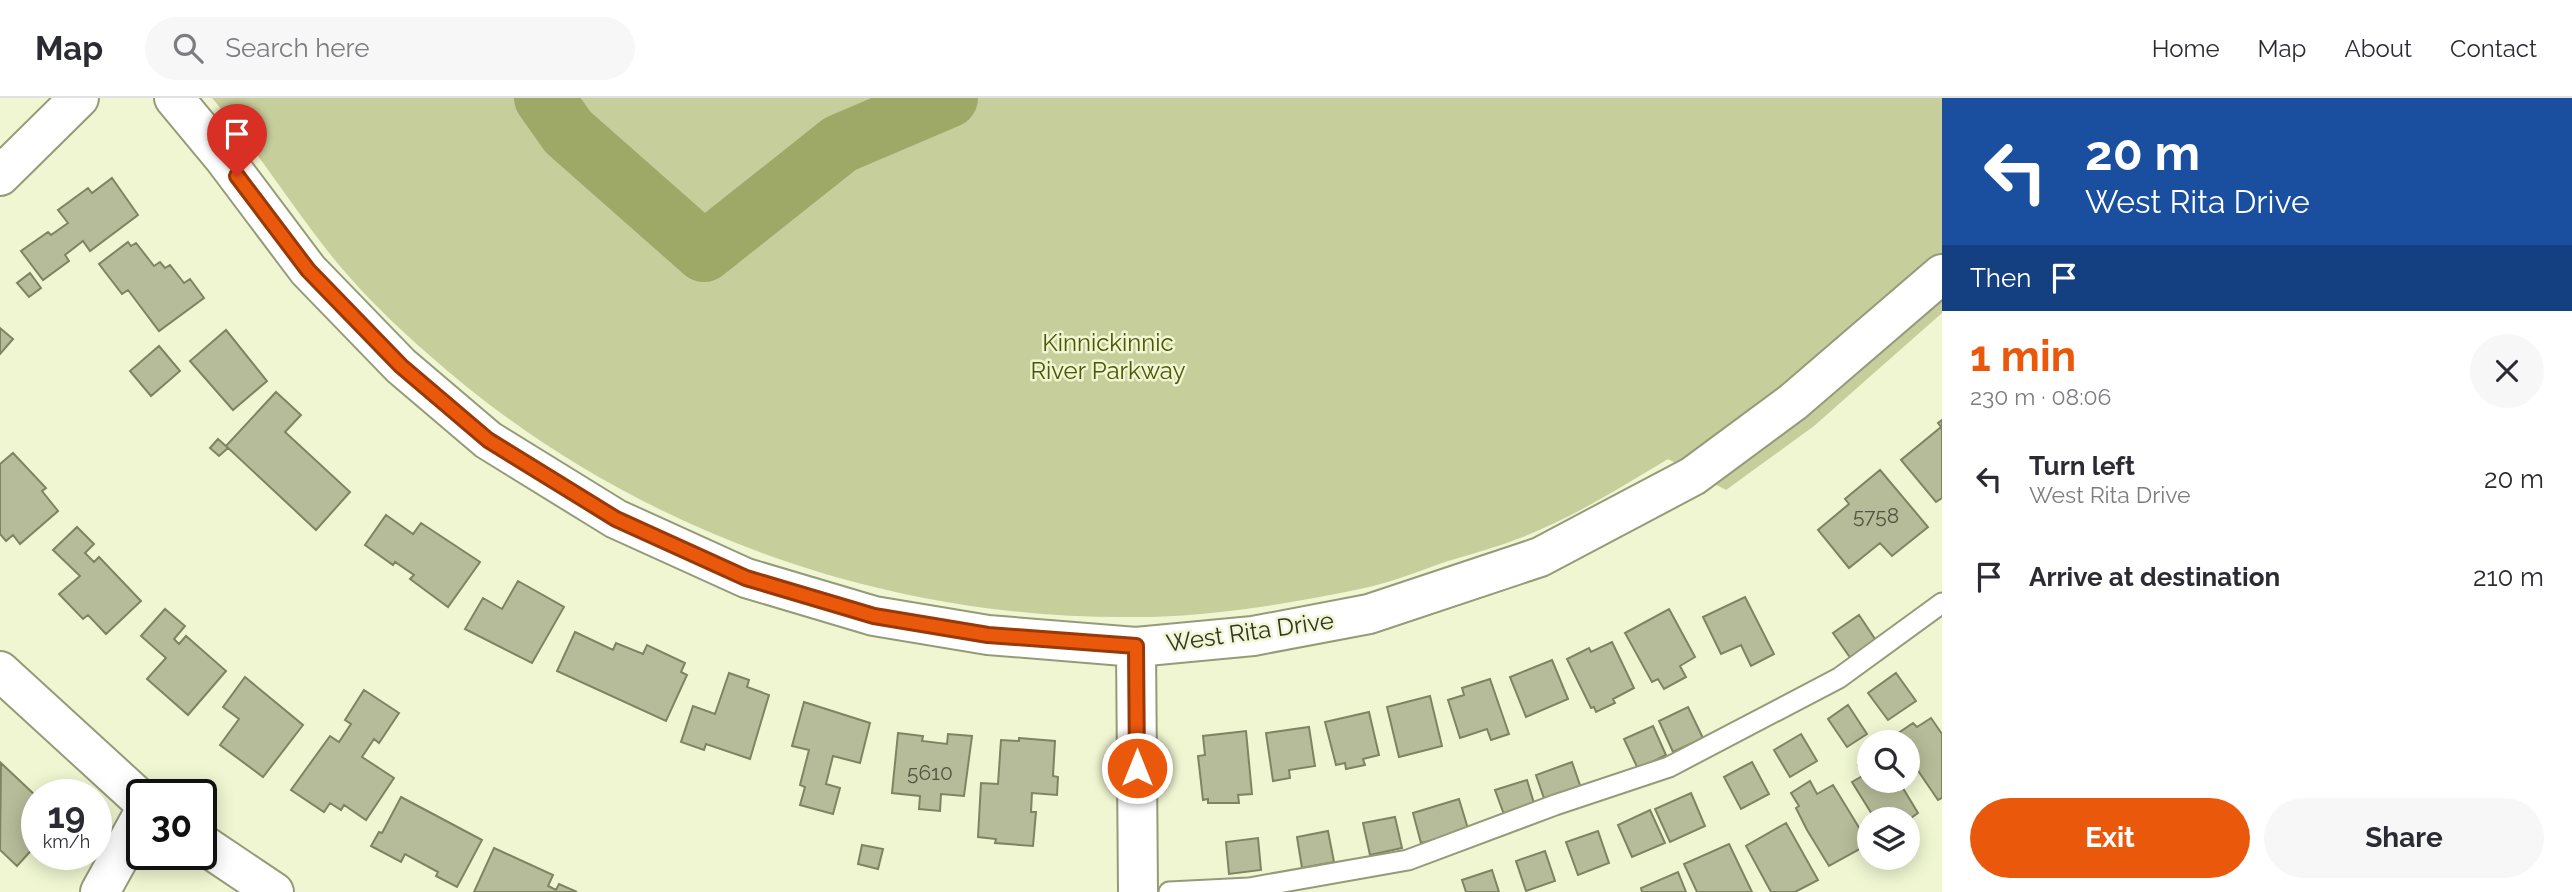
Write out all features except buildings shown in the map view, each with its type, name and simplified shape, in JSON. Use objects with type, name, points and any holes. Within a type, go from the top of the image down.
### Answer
[{"type":"street","points":[[0,176],[79,98]]},
{"type":"street","name":"West Rita Drive","points":[[174,98],[223,157],[308,270],[401,366],[488,440],[616,519],[746,578],[874,616],[988,635],[1136,646],[1253,636],[1369,614],[1540,556],[1693,476],[1793,402],[1942,274]]},
{"type":"street","points":[[1136,646],[1138,892]]},
{"type":"street","points":[[0,671],[126,786]]},
{"type":"street","points":[[100,892],[126,845]]},
{"type":"street","points":[[217,854],[274,892]]},
{"type":"lane","points":[[1169,892],[1249,888],[1408,860],[1555,805],[1669,767],[1839,678],[1942,603]]},
{"type":"green space","name":"Kinnickinnic River Parkway","points":[[212,98],[1942,98],[1942,313],[1814,426],[1726,490],[1668,459],[1596,502],[1539,530],[1371,586],[1277,604],[1192,615],[1135,617],[1038,614],[943,601],[849,580],[757,551],[668,514],[584,468],[503,415],[428,354],[382,311],[349,277]]},
{"type":"waterway","points":[[544,98],[568,132],[704,252],[840,144],[948,98]]},
{"type":"route","points":[[237,176],[308,270],[401,366],[488,440],[616,519],[746,578],[874,616],[988,635],[1136,646],[1137,768]]}]
